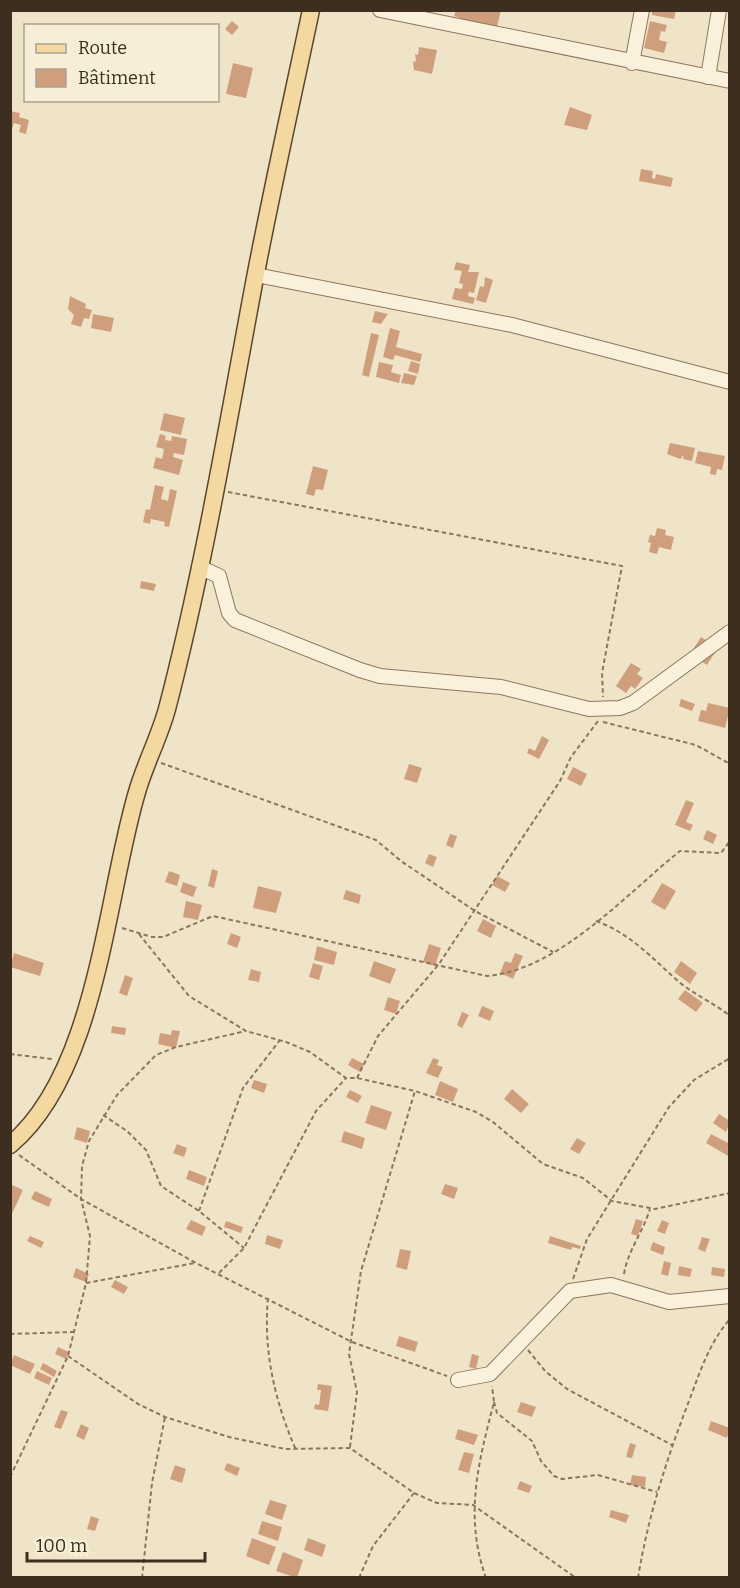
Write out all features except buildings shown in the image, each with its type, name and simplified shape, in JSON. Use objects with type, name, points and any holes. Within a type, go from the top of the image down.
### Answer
[{"type":"main road","points":[[10,1145],[22,1135],[44,1108],[67,1061],[92,993],[137,792],[166,710],[199,567],[311,10]]},
{"type":"street","points":[[380,10],[729,81]]},
{"type":"street","points":[[632,63],[642,10]]},
{"type":"street","points":[[708,76],[719,10]]},
{"type":"street","points":[[256,275],[512,325],[729,382]]},
{"type":"street","points":[[199,567],[219,576],[229,613],[235,620],[360,670],[380,676],[484,684],[589,709],[602,715],[633,703],[729,632]]},
{"type":"street","points":[[458,1380],[490,1374],[570,1291],[590,1286],[622,1286],[656,1300],[669,1302],[729,1296]]},
{"type":"path","points":[[216,490],[622,566],[602,673],[602,715],[571,757],[560,781],[439,964],[378,1036],[357,1078]]},
{"type":"path","points":[[602,715],[696,745],[729,764]]},
{"type":"path","points":[[150,759],[376,840],[402,861],[475,911],[553,952]]},
{"type":"path","points":[[107,922],[139,934],[163,937],[186,929],[201,918],[213,916],[487,976],[505,975],[553,952],[596,921],[680,851],[722,853],[729,841]]},
{"type":"path","points":[[596,921],[629,938],[681,984],[714,1003],[729,1016]]},
{"type":"path","points":[[139,934],[189,996],[246,1031],[280,1040],[310,1052],[346,1078],[357,1078],[415,1091],[476,1112],[493,1122],[543,1164],[583,1178],[612,1201],[650,1209],[729,1193]]},
{"type":"path","points":[[10,1477],[12,1468],[68,1356],[86,1283],[90,1236],[81,1199],[82,1166],[89,1141],[117,1095],[156,1054],[176,1047],[246,1031]]},
{"type":"path","points":[[199,1211],[243,1088],[280,1040]]},
{"type":"path","points":[[10,1054],[67,1061]]},
{"type":"path","points":[[570,1291],[588,1239],[669,1107],[694,1080],[729,1058]]},
{"type":"path","points":[[218,1273],[244,1248],[316,1111],[346,1078]]},
{"type":"path","points":[[350,1448],[357,1392],[350,1354],[361,1271],[415,1091]]},
{"type":"path","points":[[103,1115],[127,1131],[146,1150],[161,1186],[199,1211],[244,1248]]},
{"type":"path","points":[[10,1150],[81,1199],[195,1263],[352,1342],[458,1380]]},
{"type":"path","points":[[622,1286],[629,1255],[645,1226],[650,1209]]},
{"type":"path","points":[[86,1283],[195,1263]]},
{"type":"path","points":[[268,1298],[266,1347],[278,1399],[296,1450]]},
{"type":"path","points":[[638,1578],[657,1492],[672,1445],[713,1342],[729,1319]]},
{"type":"path","points":[[10,1334],[73,1332]]},
{"type":"path","points":[[522,1343],[545,1371],[567,1389],[672,1445]]},
{"type":"path","points":[[68,1356],[138,1404],[165,1417],[229,1437],[296,1450],[350,1448],[414,1493],[437,1503],[472,1505],[576,1578]]},
{"type":"path","points":[[490,1374],[497,1413],[532,1441],[541,1461],[554,1476],[562,1479],[598,1475],[657,1492]]},
{"type":"path","points":[[486,1578],[476,1550],[472,1505],[494,1402]]},
{"type":"path","points":[[142,1578],[152,1483],[165,1417]]},
{"type":"path","points":[[359,1578],[373,1546],[414,1493]]}]
